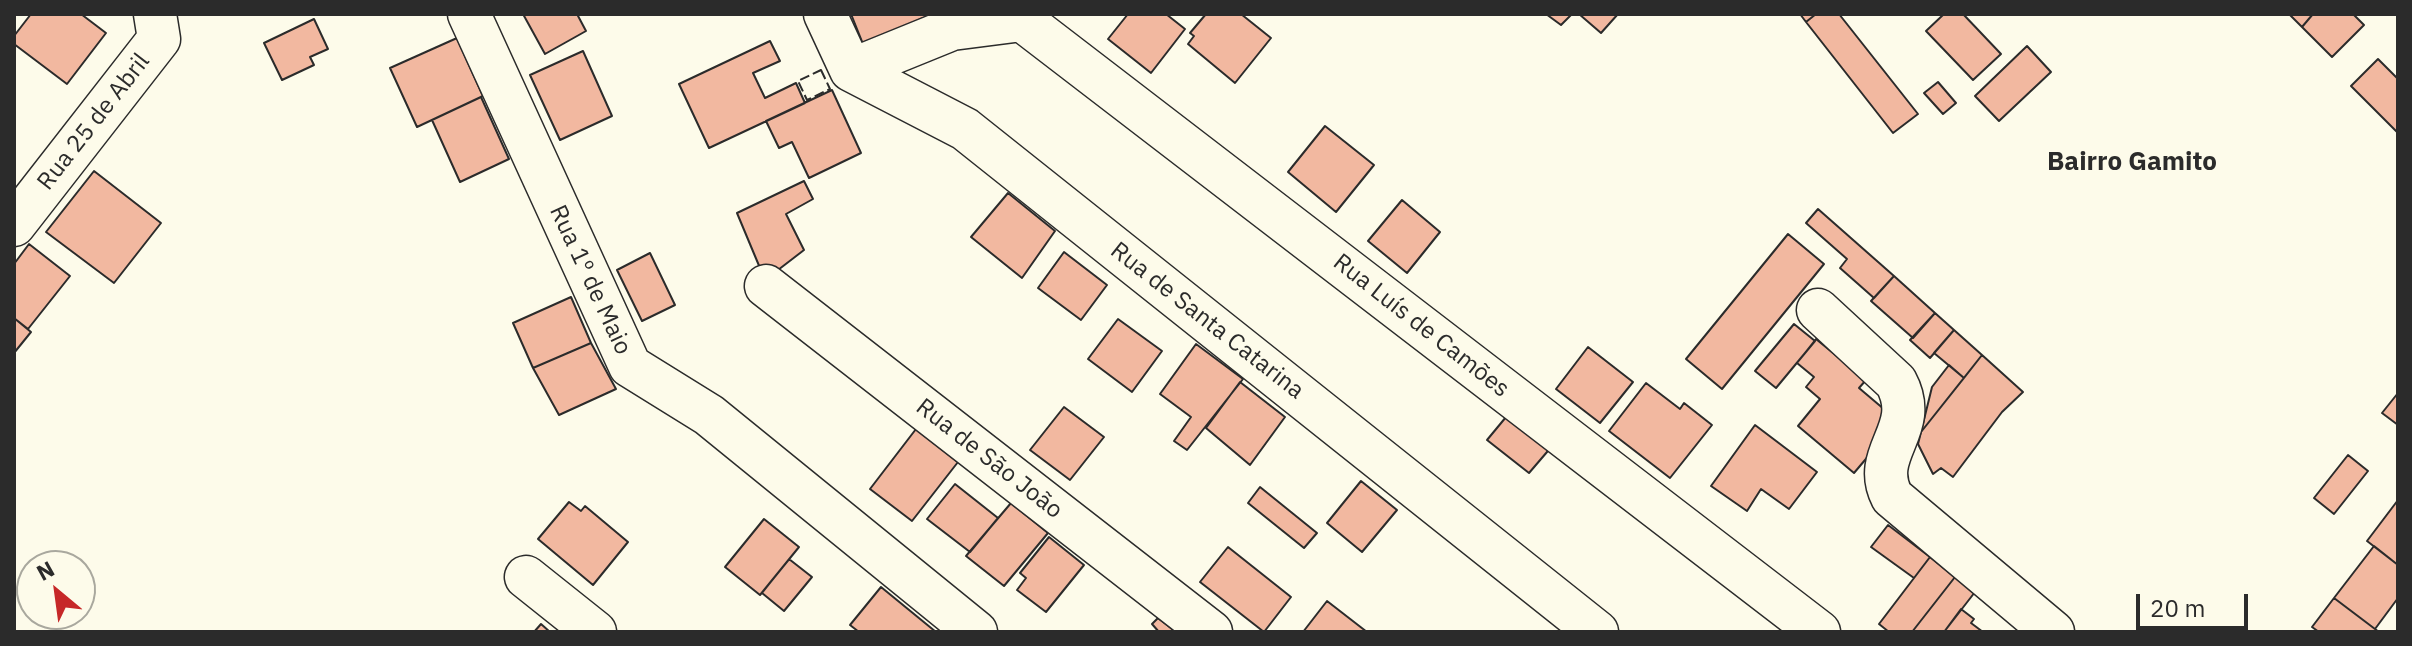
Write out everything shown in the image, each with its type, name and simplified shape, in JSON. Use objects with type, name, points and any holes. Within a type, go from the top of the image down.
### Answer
[{"type":"street","name":"Rua 25 de Abril","points":[[14,225],[159,39],[155,14]]},
{"type":"street","name":"Rua 1º de Maio","points":[[469,14],[630,366],[709,415],[976,632]]},
{"type":"street","points":[[825,14],[851,70]]},
{"type":"street","name":"Rua Luís de Camões","points":[[851,70],[952,29],[1022,20],[1819,632]]},
{"type":"street","name":"Rua de Santa Catarina","points":[[851,70],[965,129],[1597,632]]},
{"type":"street","name":"Rua de São João","points":[[766,286],[1211,632]]},
{"type":"street","points":[[1818,310],[1896,382],[1903,396],[1906,411],[1884,470],[1885,483],[1892,497],[2053,632]]},
{"type":"street","points":[[526,577],[595,632]]},
{"type":"building","points":[[31,14],[81,14],[106,33],[67,84],[14,44],[14,36]]},
{"type":"building","points":[[523,14],[577,14],[586,31],[545,54]]},
{"type":"building","points":[[851,14],[927,14],[928,16],[863,44]]},
{"type":"building","points":[[1128,14],[1166,14],[1185,29],[1151,73],[1108,39]]},
{"type":"building","points":[[1206,14],[1241,14],[1271,38],[1235,83],[1188,44],[1194,36],[1190,33]]},
{"type":"building","points":[[1546,14],[1572,14],[1561,25]]},
{"type":"building","points":[[1579,14],[1618,14],[1601,33]]},
{"type":"building","points":[[1800,14],[1816,14],[1806,22]]},
{"type":"building","points":[[1816,14],[1839,14],[1918,114],[1893,133],[1806,22]]},
{"type":"building","points":[[1944,14],[1963,14],[2001,54],[1973,80],[1926,31]]},
{"type":"building","points":[[2289,14],[2313,14],[2302,27]]},
{"type":"building","points":[[2313,14],[2353,14],[2364,25],[2332,57],[2302,27]]},
{"type":"building","points":[[314,19],[328,49],[310,57],[314,65],[282,80],[264,43]]},
{"type":"building","points":[[457,38],[483,96],[417,127],[390,68]]},
{"type":"building","points":[[770,41],[780,61],[753,73],[765,98],[796,83],[805,103],[709,148],[679,84]]},
{"type":"building","points":[[2027,46],[2051,72],[1999,121],[1975,96]]},
{"type":"building","points":[[583,51],[612,116],[560,140],[530,75]]},
{"type":"building","points":[[2378,59],[2398,79],[2398,133],[2351,86]]},
{"type":"building","points":[[1938,82],[1956,103],[1943,114],[1924,93]]},
{"type":"building","points":[[832,90],[861,153],[809,178],[792,142],[779,148],[766,121]]},
{"type":"building","points":[[481,97],[509,159],[460,182],[432,120]]},
{"type":"building","points":[[1325,126],[1374,165],[1336,212],[1288,172]]},
{"type":"building","points":[[94,171],[161,223],[114,283],[46,232]]},
{"type":"building","points":[[804,181],[813,199],[786,214],[804,250],[765,280],[737,213]]},
{"type":"building","points":[[1008,193],[1055,231],[1022,278],[971,237]]},
{"type":"building","points":[[1402,200],[1440,232],[1407,273],[1368,241]]},
{"type":"building","points":[[1818,209],[1894,276],[1874,298],[1840,268],[1847,259],[1806,223]]},
{"type":"building","points":[[1788,234],[1824,264],[1722,389],[1686,359]]},
{"type":"building","points":[[29,244],[70,276],[28,329],[14,318],[14,264]]},
{"type":"building","points":[[1064,252],[1107,285],[1081,320],[1038,288]]},
{"type":"building","points":[[650,253],[675,305],[642,321],[617,270]]},
{"type":"building","points":[[1894,276],[1935,313],[1913,338],[1871,301]]},
{"type":"building","points":[[571,297],[591,343],[533,368],[513,323]]},
{"type":"building","points":[[1935,313],[1954,330],[1930,358],[1910,340]]},
{"type":"building","points":[[14,318],[31,332],[14,353]]},
{"type":"building","points":[[1118,319],[1162,351],[1132,392],[1088,359]]},
{"type":"building","points":[[1794,324],[1815,341],[1776,388],[1755,371]]},
{"type":"building","points":[[1954,330],[1982,355],[1964,378],[1934,353]]},
{"type":"building","points":[[1816,339],[1866,380],[1859,388],[1898,421],[1854,473],[1798,426],[1820,399],[1806,387],[1814,377],[1797,363]]},
{"type":"building","points":[[591,343],[616,389],[559,415],[533,368]]},
{"type":"building","points":[[1196,344],[1243,379],[1187,450],[1174,441],[1191,417],[1160,394]]},
{"type":"building","points":[[1588,347],[1633,382],[1600,423],[1556,389]]},
{"type":"building","points":[[1982,355],[2023,392],[2002,412],[1953,477],[1941,468],[1933,474],[1918,444],[1921,432]]},
{"type":"building","points":[[1949,365],[1964,378],[1921,432],[1932,387]]},
{"type":"building","points":[[1240,382],[1285,417],[1250,465],[1206,428]]},
{"type":"building","points":[[1646,383],[1680,409],[1684,403],[1712,425],[1670,478],[1609,431]]},
{"type":"building","points":[[2398,393],[2398,425],[2382,413]]},
{"type":"building","points":[[1064,407],[1104,437],[1070,480],[1030,450]]},
{"type":"building","points":[[1511,411],[1553,445],[1529,473],[1487,440]]},
{"type":"building","points":[[1755,425],[1817,472],[1789,509],[1761,489],[1747,511],[1711,486]]},
{"type":"building","points":[[916,429],[958,462],[912,521],[870,489]]},
{"type":"building","points":[[2348,455],[2368,471],[2334,514],[2314,498]]},
{"type":"building","points":[[1361,481],[1397,510],[1362,552],[1327,523]]},
{"type":"building","points":[[955,484],[998,518],[970,552],[927,519]]},
{"type":"building","points":[[1260,487],[1317,533],[1304,548],[1248,503]]},
{"type":"building","points":[[2398,500],[2398,565],[2367,541]]},
{"type":"building","points":[[569,502],[581,511],[585,506],[628,542],[593,585],[538,539]]},
{"type":"building","points":[[1011,503],[1048,533],[1004,586],[966,556]]},
{"type":"building","points":[[764,519],[799,547],[760,595],[725,567]]},
{"type":"building","points":[[1888,525],[1930,557],[1914,578],[1871,547]]},
{"type":"building","points":[[1049,537],[1084,565],[1046,612],[1017,590],[1026,578],[1020,573]]},
{"type":"building","points":[[2374,546],[2398,565],[2398,598],[2375,629],[2334,598]]},
{"type":"building","points":[[1228,547],[1291,597],[1264,632],[1200,582]]},
{"type":"building","points":[[1930,557],[1955,577],[1912,632],[1889,632],[1879,624]]},
{"type":"building","points":[[789,559],[812,577],[784,611],[762,593]]},
{"type":"building","points":[[1955,577],[1975,592],[1944,632],[1912,632]]},
{"type":"building","points":[[881,587],[936,632],[859,632],[850,625]]},
{"type":"building","points":[[2334,598],[2379,632],[2319,632],[2312,627]]},
{"type":"building","points":[[1327,601],[1367,632],[1303,632]]},
{"type":"building","points":[[1961,609],[1974,619],[1971,623],[1983,632],[1944,632]]},
{"type":"building","points":[[1158,618],[1176,632],[1159,632],[1152,624]]},
{"type":"building","points":[[541,624],[550,632],[534,632]]},
{"type":"fence","points":[[821,70],[830,89],[807,100],[798,81],[821,70]]},
{"type":"district","name":"Bairro Gamito","points":[[2132,162]]}]
